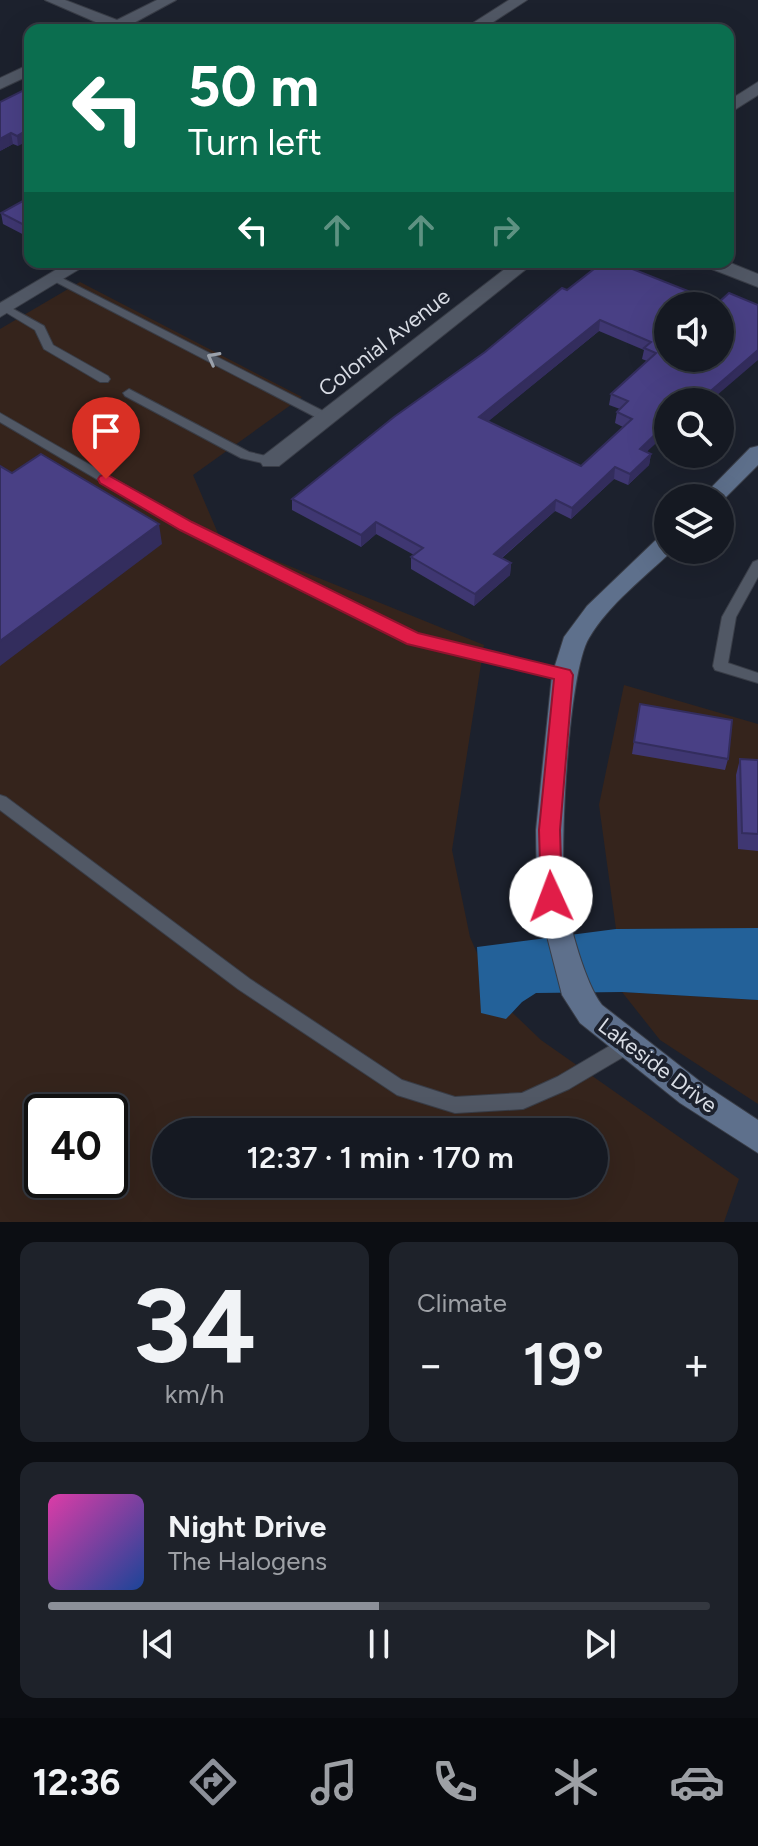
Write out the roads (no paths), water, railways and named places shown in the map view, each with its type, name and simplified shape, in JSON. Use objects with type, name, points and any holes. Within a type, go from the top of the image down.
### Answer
[{"type":"street","points":[[52,0],[107,24]]},
{"type":"street","points":[[127,24],[169,0]]},
{"type":"street","points":[[480,24],[520,0]]},
{"type":"street","points":[[0,84],[24,72]]},
{"type":"street","points":[[734,105],[758,87]]},
{"type":"street","points":[[3,310],[72,268]]},
{"type":"street","name":"Colonial Avenue","points":[[271,461],[518,268]]},
{"type":"street","points":[[726,268],[758,281]]},
{"type":"street","points":[[726,484],[758,453]]},
{"type":"street","name":"Lakeside Drive","points":[[654,555],[595,612],[576,637],[564,675],[550,830],[551,897],[577,995],[591,1014],[691,1093],[758,1138]]},
{"type":"lane","points":[[56,278],[327,418]]},
{"type":"lane","points":[[3,310],[40,328],[48,347],[104,379]]},
{"type":"lane","points":[[129,393],[245,455],[271,461]]},
{"type":"lane","points":[[0,417],[186,526],[413,639],[564,675]]},
{"type":"lane","points":[[758,565],[729,617],[720,666],[758,678]]},
{"type":"lane","points":[[0,801],[232,975],[397,1087],[455,1105],[523,1101],[563,1083],[629,1044]]},
{"type":"water","points":[[758,928],[758,1000],[622,992],[536,993],[506,1019],[481,1013],[477,947],[616,929]]}]
